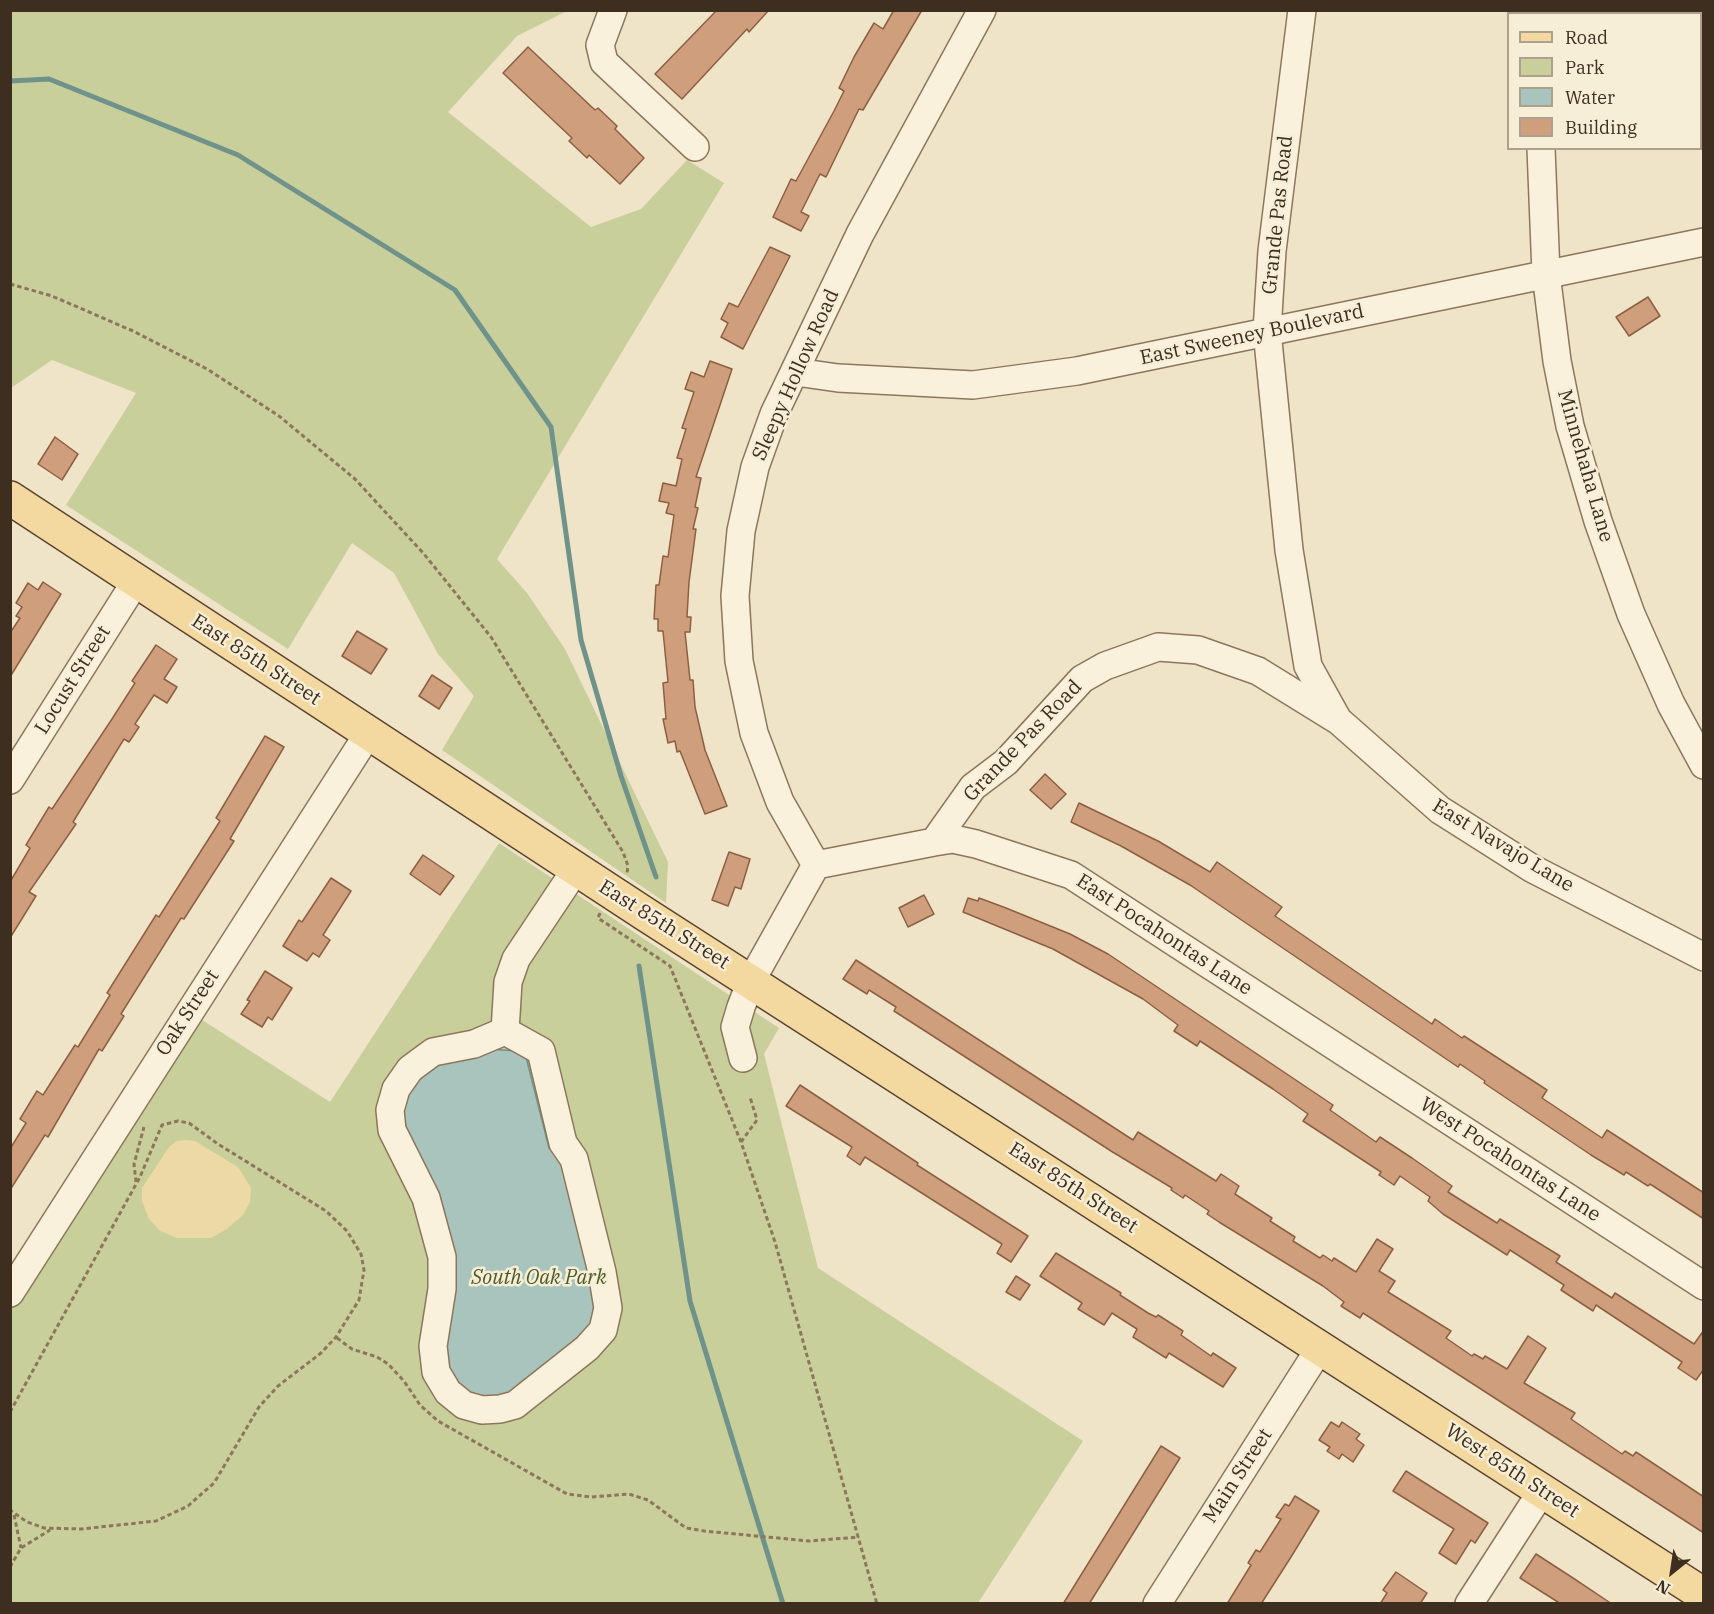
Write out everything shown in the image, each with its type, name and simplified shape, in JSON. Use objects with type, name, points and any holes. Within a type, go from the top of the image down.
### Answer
[{"type":"main road","name":"East 85th Street","points":[[10,498],[576,869],[1320,1348]]},
{"type":"main road","name":"West 85th Street","points":[[1320,1348],[1704,1595]]},
{"type":"street","points":[[613,10],[600,45],[604,62],[695,147]]},
{"type":"street","name":"Sleepy Hollow Road","points":[[816,865],[780,802],[754,733],[739,662],[735,596],[741,531],[755,467],[774,414],[860,234],[982,10]]},
{"type":"street","name":"Grande Pas Road","points":[[1297,599],[1289,550],[1266,331],[1272,251],[1302,10]]},
{"type":"street","name":"Minnehaha Lane","points":[[1541,150],[1546,274],[1557,361],[1570,426],[1598,521],[1631,614],[1671,704],[1704,765]]},
{"type":"street","name":"East Sweeney Boulevard","points":[[796,372],[838,378],[973,385],[1077,371],[1704,242]]},
{"type":"street","name":"Locust Street","points":[[10,780],[136,581]]},
{"type":"street","name":"East Navajo Lane","points":[[1297,599],[1308,666],[1339,721]]},
{"type":"street","name":"Grande Pas Road","points":[[934,842],[973,787],[1006,762],[1082,679],[1105,666],[1158,647],[1198,650]]},
{"type":"street","name":"East Navajo Lane","points":[[1198,650],[1258,671],[1339,721],[1440,810],[1533,869],[1697,946]]},
{"type":"street","name":"Oak Street","points":[[10,1293],[368,734]]},
{"type":"street","name":"East Pocahontas Lane","points":[[934,842],[953,839],[976,844],[1071,875],[1316,1034]]},
{"type":"street","points":[[743,1058],[735,1027],[751,981],[816,865],[934,842]]},
{"type":"street","points":[[505,1031],[508,981],[516,959],[576,869]]},
{"type":"street","points":[[505,1031],[541,1052],[563,1143],[574,1159],[602,1272],[608,1308],[603,1330],[587,1348],[515,1405],[482,1410],[464,1405],[448,1392],[436,1372],[433,1346],[442,1289],[442,1257],[426,1198],[392,1130],[390,1110],[396,1089],[410,1069],[433,1052],[474,1044],[505,1031]]},
{"type":"street","name":"West Pocahontas Lane","points":[[1316,1034],[1704,1286]]},
{"type":"street","name":"Main Street","points":[[1156,1604],[1320,1348]]},
{"type":"street","points":[[1469,1604],[1542,1491]]},
{"type":"path","points":[[10,284],[62,300],[133,331],[207,369],[279,416],[355,479],[424,554],[491,637],[623,852],[628,866]]},
{"type":"path","points":[[601,913],[598,918],[670,966],[741,1142],[775,1242],[877,1604]]},
{"type":"path","points":[[741,1142],[757,1120],[750,1097]]},
{"type":"path","points":[[10,1412],[140,1177],[162,1125],[178,1121],[189,1123],[218,1144],[326,1211],[347,1231],[360,1254],[364,1270],[359,1300],[336,1337],[321,1353],[278,1386],[259,1407],[214,1483],[188,1506],[156,1521],[81,1529],[52,1529],[27,1522],[14,1515]]},
{"type":"path","points":[[336,1337],[352,1349],[377,1357],[388,1364],[404,1381],[420,1405],[438,1421],[567,1494],[591,1497],[629,1494],[648,1500],[686,1528],[704,1531],[800,1540],[859,1537]]},
{"type":"path","points":[[10,1509],[14,1515],[21,1548]]},
{"type":"path","points":[[10,1567],[21,1548],[52,1529]]},
{"type":"green space","points":[[11,10],[567,11],[517,36],[448,112],[591,227],[641,209],[687,160],[724,183],[497,559],[527,593],[565,649],[668,862],[666,903],[442,750],[474,696],[438,654],[394,573],[352,543],[288,649],[66,505],[136,393],[52,360],[11,388]]},
{"type":"green space","name":"South Oak Park","points":[[499,843],[779,1028],[764,1054],[818,1268],[1083,1441],[978,1603],[11,1603],[10,1312],[166,1060],[196,1016],[330,1102]]},
{"type":"sand","points":[[177,1141],[195,1141],[238,1167],[251,1188],[250,1202],[243,1215],[227,1229],[211,1238],[177,1238],[160,1231],[149,1219],[142,1201],[142,1188],[169,1147]]},
{"type":"water","points":[[489,1049],[517,1051],[526,1057],[549,1148],[570,1170],[599,1323],[513,1400],[465,1397],[441,1366],[448,1297],[400,1131],[407,1087],[439,1062]]},
{"type":"building","points":[[717,10],[769,10],[749,32],[747,29],[682,99],[655,74]]},
{"type":"building","points":[[894,10],[922,10],[863,110],[859,109],[826,177],[820,174],[801,212],[809,216],[801,231],[773,217],[791,179],[796,181],[834,111],[844,91],[839,88],[854,57],[874,23],[883,29]]},
{"type":"building","points":[[528,47],[595,110],[598,108],[617,126],[615,129],[644,158],[620,184],[589,155],[587,158],[569,141],[572,138],[503,73]]},
{"type":"building","points":[[770,247],[790,256],[743,349],[721,337],[728,323],[721,319],[729,303],[738,307]]},
{"type":"building","points":[[1648,297],[1660,316],[1629,336],[1616,317]]},
{"type":"building","points":[[710,361],[732,369],[696,477],[701,478],[695,507],[698,508],[693,529],[696,529],[689,582],[687,617],[691,617],[690,632],[685,632],[690,680],[693,680],[695,707],[705,750],[727,806],[705,814],[680,751],[677,752],[675,741],[668,743],[663,719],[666,719],[663,683],[668,682],[663,631],[658,631],[658,619],[654,619],[656,585],[659,585],[663,556],[668,557],[674,515],[666,513],[669,503],[659,501],[663,483],[676,486],[682,459],[677,458],[686,429],[682,428],[694,392],[685,389],[691,372],[704,377]]},
{"type":"building","points":[[55,437],[78,454],[62,480],[38,464]]},
{"type":"building","points":[[43,582],[61,594],[10,677],[10,633],[20,618],[16,616],[22,607],[16,603],[28,583],[38,590]]},
{"type":"building","points":[[357,631],[387,649],[371,674],[342,656]]},
{"type":"building","points":[[156,645],[177,659],[164,679],[177,687],[167,703],[154,695],[135,724],[139,727],[129,742],[124,739],[73,822],[76,824],[29,892],[36,896],[10,938],[10,882],[30,848],[26,845],[49,807],[52,809],[112,719],[135,683],[132,681]]},
{"type":"building","points":[[432,675],[452,688],[439,709],[419,696]]},
{"type":"building","points":[[265,736],[284,747],[230,839],[234,841],[184,919],[181,918],[121,1014],[124,1016],[102,1051],[99,1049],[48,1137],[45,1135],[10,1190],[10,1149],[26,1123],[20,1119],[37,1091],[43,1095],[75,1045],[78,1047],[110,995],[107,993],[156,915],[159,917],[220,821],[216,818]]},
{"type":"building","points":[[1045,774],[1066,794],[1051,809],[1030,790]]},
{"type":"building","points":[[1079,803],[1158,841],[1210,872],[1217,862],[1282,907],[1275,916],[1432,1024],[1435,1019],[1547,1090],[1542,1098],[1602,1138],[1607,1130],[1704,1193],[1704,1219],[1650,1184],[1648,1186],[1626,1172],[1624,1175],[1591,1155],[1484,1083],[1485,1081],[1460,1064],[1458,1067],[1190,885],[1121,846],[1071,822]]},
{"type":"building","points":[[729,852],[750,859],[741,889],[735,887],[728,906],[712,900]]},
{"type":"building","points":[[423,855],[454,876],[440,895],[410,874]]},
{"type":"building","points":[[331,878],[351,891],[323,935],[330,940],[319,957],[313,953],[307,961],[283,946],[299,920],[302,922]]},
{"type":"building","points":[[924,895],[934,914],[908,927],[899,908]]},
{"type":"building","points":[[968,898],[978,901],[979,898],[1006,908],[1070,934],[1108,954],[1333,1105],[1330,1110],[1376,1142],[1380,1137],[1452,1186],[1448,1192],[1497,1223],[1500,1219],[1560,1256],[1556,1262],[1612,1298],[1615,1293],[1694,1344],[1704,1330],[1704,1369],[1696,1380],[1678,1368],[1682,1362],[1596,1305],[1593,1311],[1561,1290],[1564,1285],[1510,1250],[1507,1255],[1443,1214],[1428,1201],[1430,1197],[1400,1176],[1394,1185],[1379,1175],[1381,1172],[1303,1121],[1308,1114],[1273,1089],[1200,1041],[1197,1046],[1174,1031],[1178,1025],[1143,999],[1053,949],[963,912]]},
{"type":"building","points":[[856,960],[1133,1140],[1138,1132],[1216,1181],[1221,1174],[1239,1186],[1235,1194],[1272,1218],[1270,1221],[1295,1237],[1293,1241],[1320,1258],[1323,1255],[1332,1261],[1334,1258],[1356,1272],[1377,1239],[1393,1249],[1379,1271],[1395,1281],[1388,1292],[1451,1331],[1446,1338],[1472,1356],[1474,1354],[1483,1359],[1485,1356],[1507,1369],[1528,1336],[1546,1348],[1524,1383],[1575,1413],[1571,1419],[1622,1454],[1625,1451],[1633,1456],[1636,1452],[1704,1497],[1704,1533],[1363,1313],[1360,1318],[1341,1306],[1344,1302],[1323,1286],[1219,1222],[1207,1214],[1209,1211],[1185,1195],[1183,1198],[1171,1190],[1172,1188],[894,1011],[896,1007],[869,990],[867,994],[843,979]]},
{"type":"building","points":[[265,971],[292,988],[272,1020],[268,1017],[262,1027],[241,1014]]},
{"type":"building","points":[[800,1085],[918,1163],[917,1165],[1028,1236],[1011,1262],[997,1253],[1002,1244],[865,1157],[860,1165],[847,1156],[852,1147],[786,1106]]},
{"type":"building","points":[[1056,1253],[1121,1293],[1120,1295],[1148,1313],[1156,1317],[1158,1315],[1183,1331],[1181,1335],[1211,1356],[1213,1353],[1236,1368],[1223,1387],[1169,1353],[1166,1358],[1133,1337],[1137,1329],[1112,1313],[1104,1325],[1078,1309],[1082,1303],[1040,1276]]},
{"type":"building","points":[[1016,1276],[1030,1285],[1020,1300],[1006,1292]]},
{"type":"building","points":[[1331,1422],[1339,1427],[1342,1422],[1360,1434],[1356,1439],[1364,1445],[1353,1462],[1342,1454],[1339,1459],[1327,1451],[1330,1447],[1319,1440]]},
{"type":"building","points":[[1161,1446],[1180,1458],[1089,1604],[1063,1604]]},
{"type":"building","points":[[1406,1471],[1488,1523],[1475,1543],[1471,1540],[1456,1564],[1439,1553],[1454,1529],[1393,1491]]},
{"type":"building","points":[[1295,1496],[1319,1511],[1291,1557],[1261,1604],[1227,1604],[1251,1565],[1248,1563],[1256,1550],[1260,1552],[1281,1519],[1276,1517],[1285,1504],[1289,1506]]},
{"type":"building","points":[[1536,1554],[1612,1604],[1561,1604],[1520,1578]]},
{"type":"building","points":[[1396,1572],[1427,1593],[1420,1604],[1380,1604],[1387,1593],[1383,1590]]},
{"type":"waterway","points":[[10,81],[49,79],[238,155],[455,290],[551,427],[581,640],[621,776],[656,877]]},
{"type":"waterway","points":[[639,966],[690,1301],[783,1604]]}]
